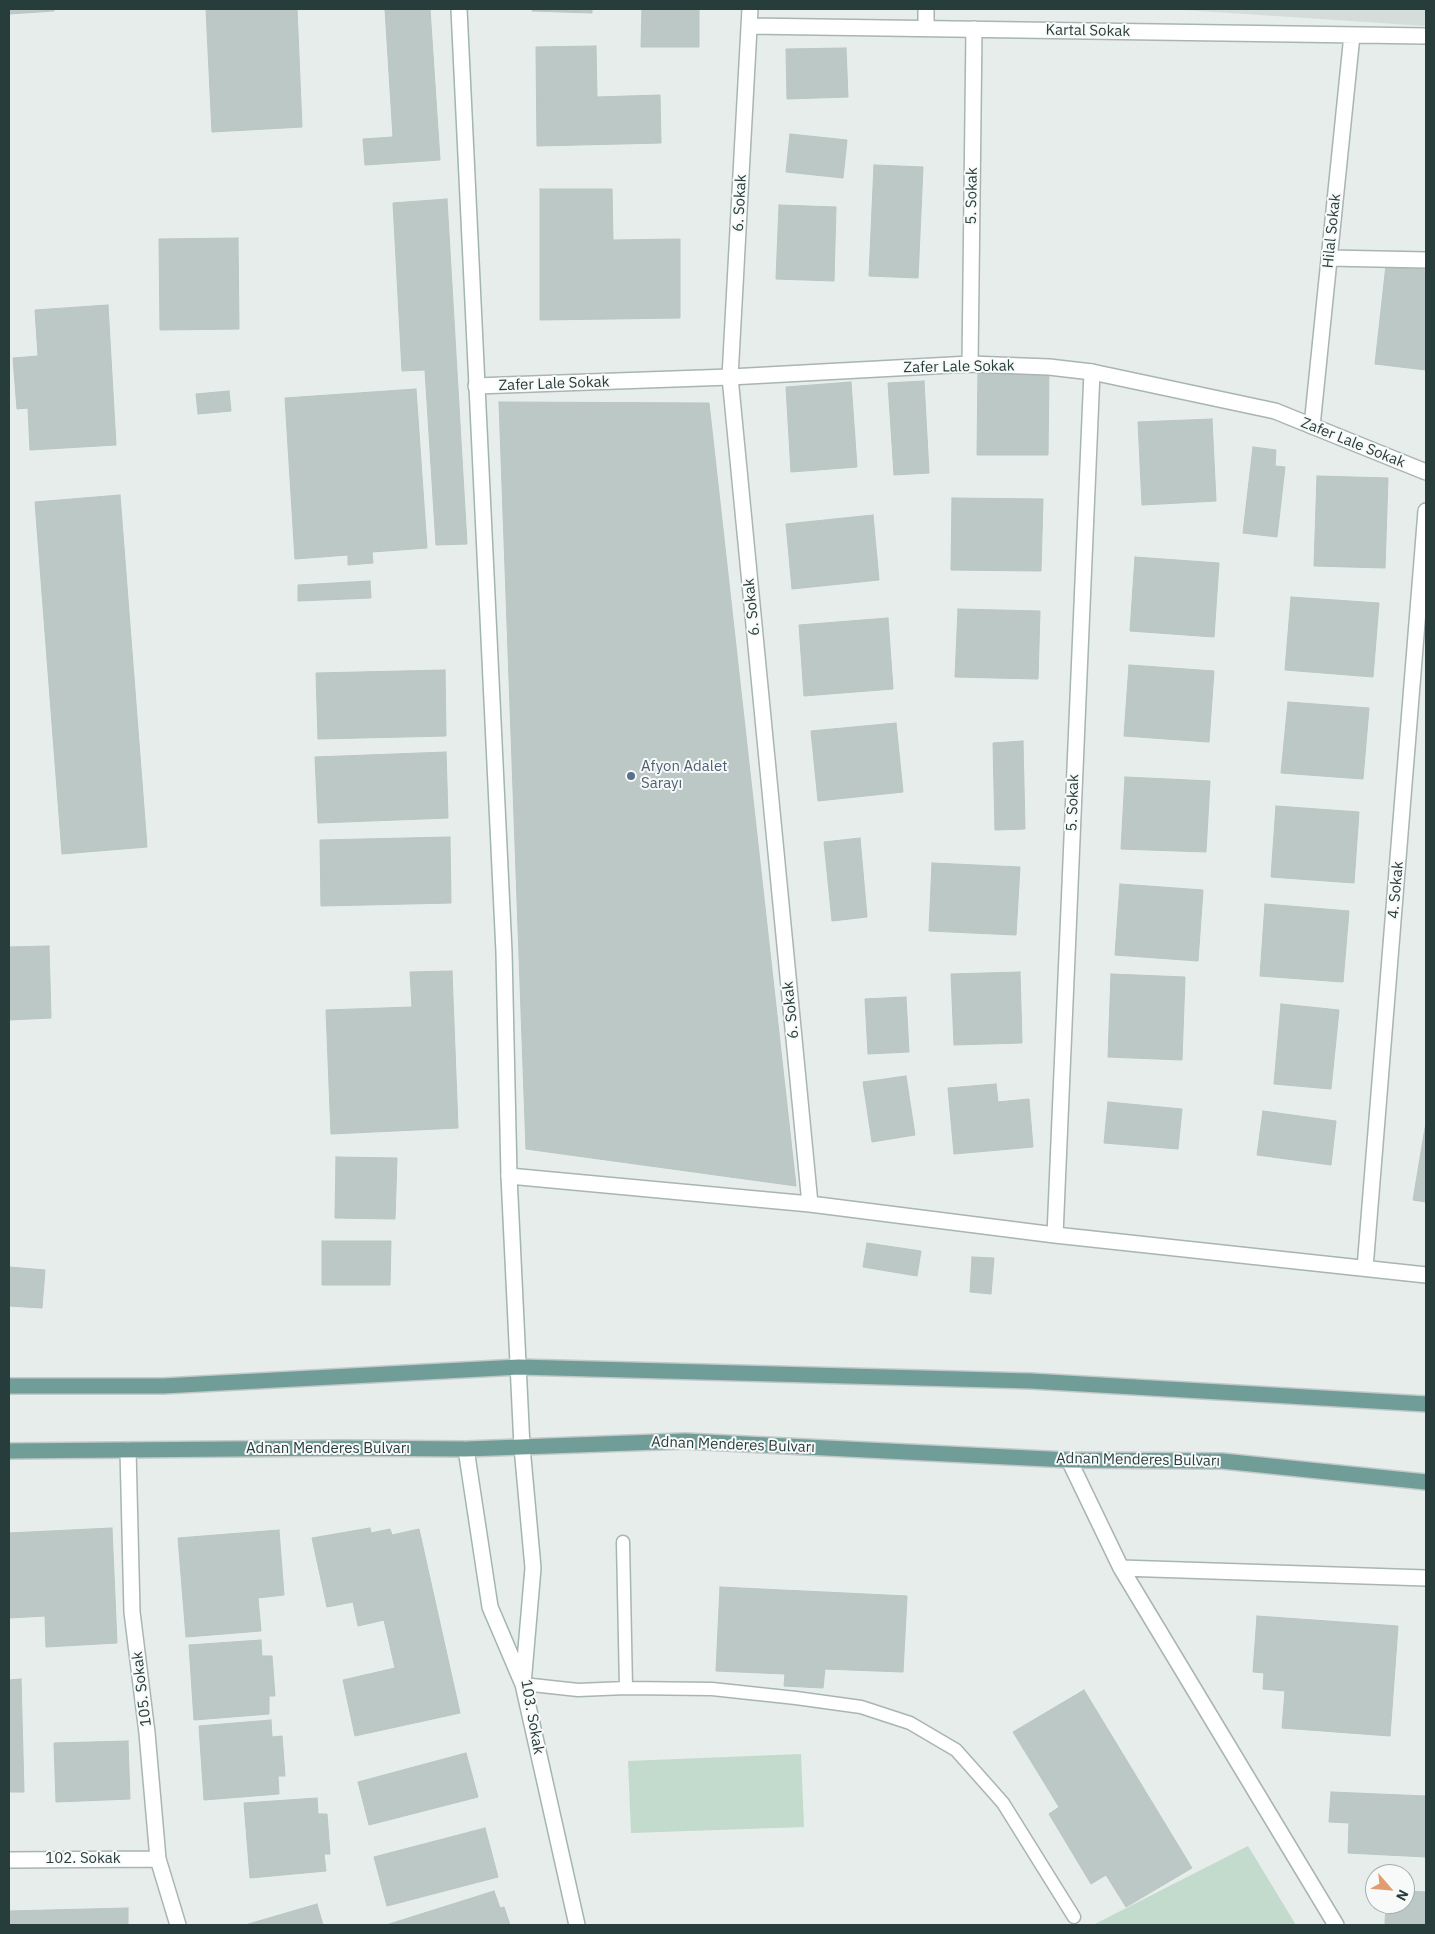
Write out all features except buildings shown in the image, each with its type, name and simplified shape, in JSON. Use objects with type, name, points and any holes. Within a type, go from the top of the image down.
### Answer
[{"type":"main road","points":[[9,1386],[164,1386],[519,1367],[1031,1381],[1426,1404]]},
{"type":"main road","name":"Adnan Menderes Bulvarı","points":[[9,1451],[341,1448],[466,1449],[685,1440],[1069,1460],[1222,1461],[1426,1482]]},
{"type":"street","name":"103. Sokak","points":[[459,9],[504,952],[508,1176],[522,1447],[533,1568],[523,1684],[577,1925]]},
{"type":"street","name":"6. Sokak","points":[[750,9],[730,377],[810,1204]]},
{"type":"street","points":[[926,9],[926,28]]},
{"type":"street","name":"Kartal Sokak","points":[[750,26],[1426,36]]},
{"type":"street","name":"5. Sokak","points":[[970,364],[974,29]]},
{"type":"street","name":"Hilal Sokak","points":[[1312,426],[1352,35]]},
{"type":"street","points":[[1329,258],[1426,260]]},
{"type":"street","name":"Zafer Lale Sokak","points":[[476,386],[730,377],[970,364],[1049,367],[1092,372],[1275,411],[1426,472]]},
{"type":"street","name":"5. Sokak","points":[[1055,1235],[1092,372]]},
{"type":"street","name":"4. Sokak","points":[[1365,1268],[1426,511]]},
{"type":"street","points":[[508,1176],[810,1204],[1055,1235],[1426,1275]]},
{"type":"street","points":[[466,1449],[490,1607],[523,1684]]},
{"type":"street","name":"105. Sokak","points":[[128,1450],[132,1612],[147,1733],[158,1859],[178,1925]]},
{"type":"street","points":[[1069,1460],[1121,1568],[1336,1925]]},
{"type":"street","points":[[1121,1568],[1426,1578]]},
{"type":"street","name":"102. Sokak","points":[[9,1860],[158,1859]]},
{"type":"lane","points":[[623,1542],[626,1688]]},
{"type":"lane","points":[[523,1684],[578,1690],[626,1688],[712,1689],[860,1707],[910,1723],[956,1750],[1003,1803],[1074,1917]]},
{"type":"shaded area","points":[[1169,9],[1426,9],[1426,26]]},
{"type":"green space","points":[[801,1754],[804,1827],[631,1833],[628,1761]]},
{"type":"green space","points":[[1248,1846],[1296,1925],[1093,1925]]},
{"type":"place","name":"Afyon Adalet Sarayı","points":[[631,776]]}]
